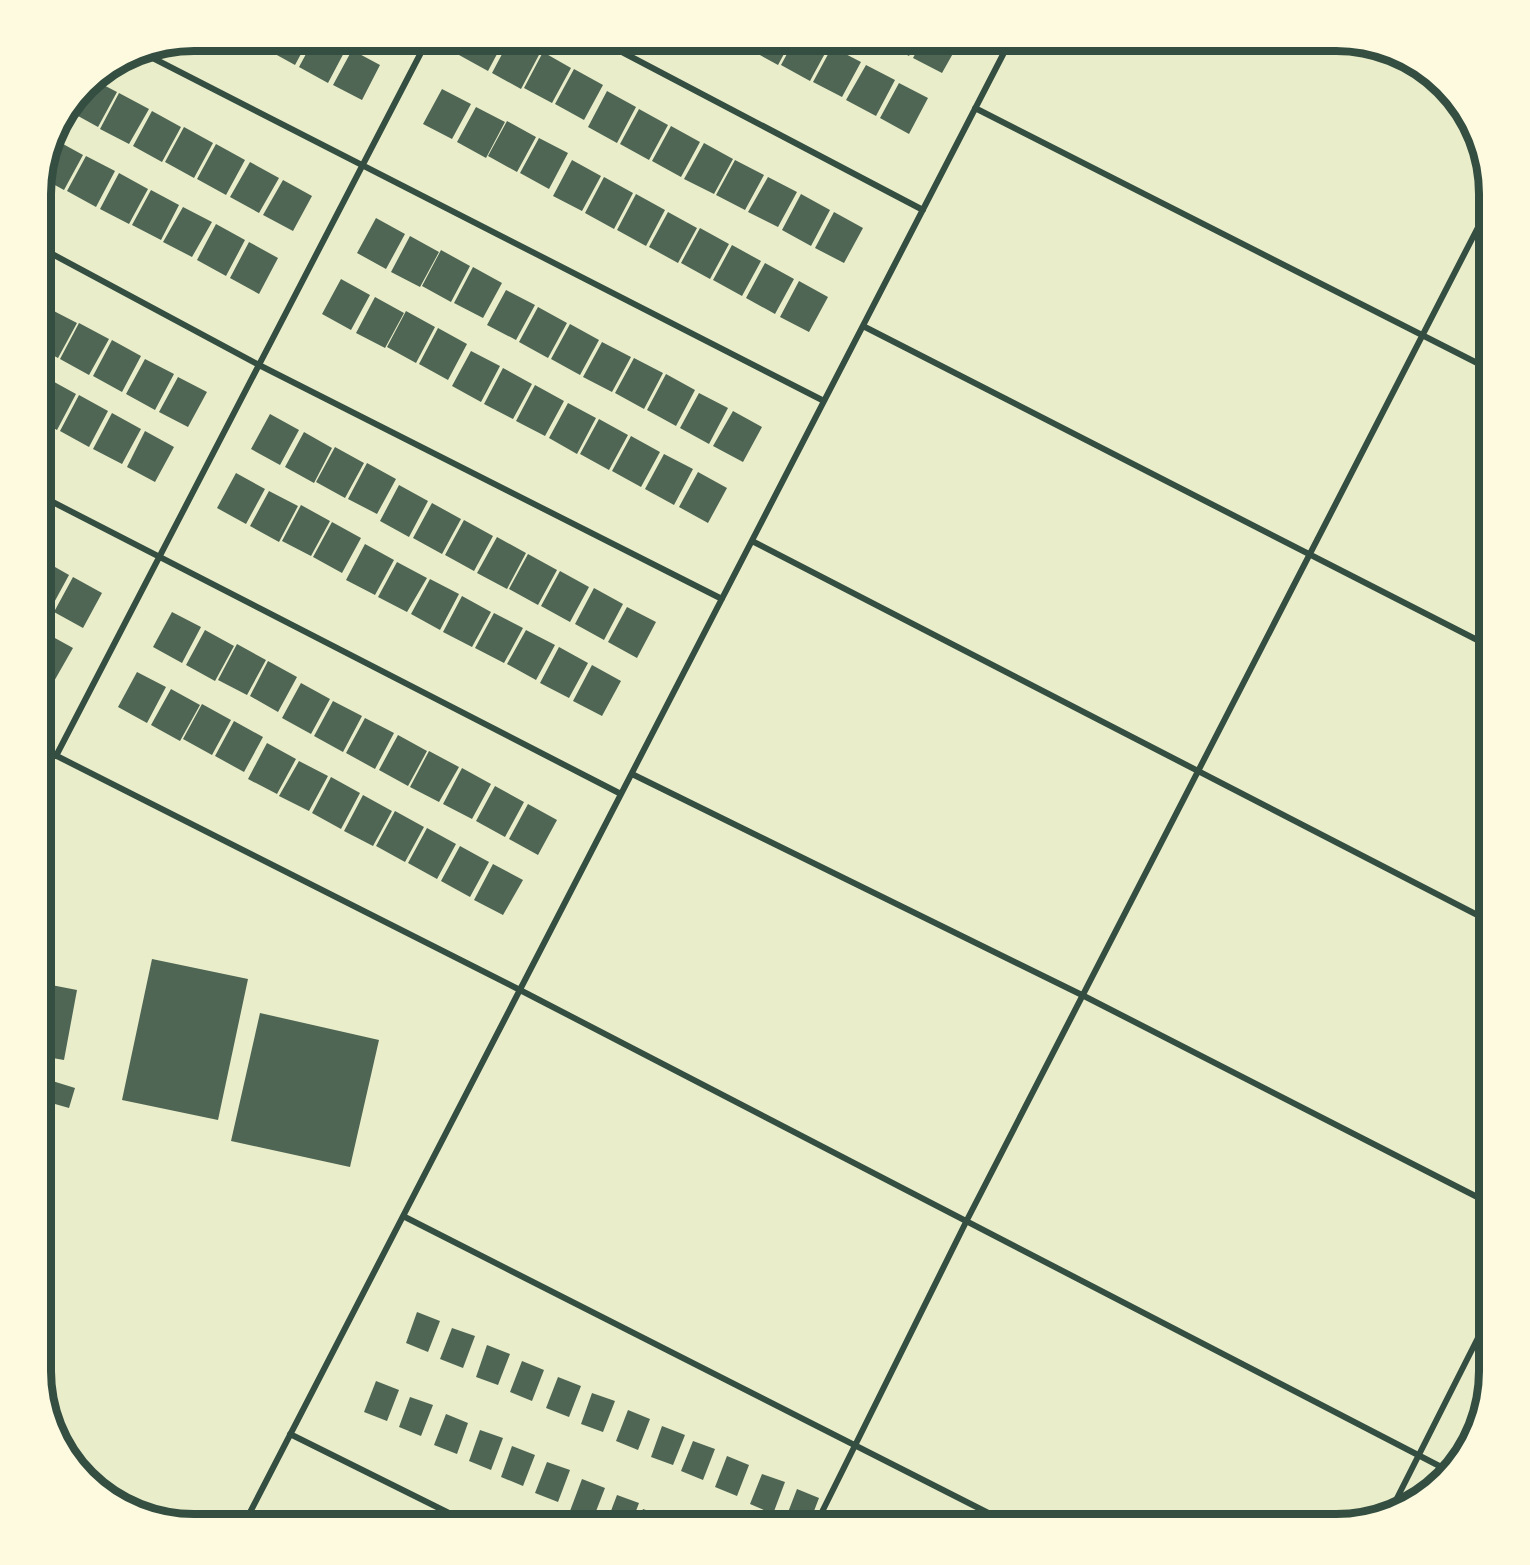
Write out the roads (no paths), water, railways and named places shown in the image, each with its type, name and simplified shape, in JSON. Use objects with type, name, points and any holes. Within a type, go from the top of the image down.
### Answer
[{"type":"street","points":[[56,756],[421,51]]},
{"type":"street","points":[[620,51],[923,210]]},
{"type":"street","points":[[249,1514],[1005,51]]},
{"type":"street","points":[[152,58],[824,401]]},
{"type":"street","points":[[975,108],[1479,363]]},
{"type":"street","points":[[821,1514],[857,1447],[967,1220],[1308,553],[1479,227]]},
{"type":"street","points":[[51,253],[259,365],[722,599]]},
{"type":"street","points":[[863,327],[1479,640]]},
{"type":"street","points":[[51,501],[621,794]]},
{"type":"street","points":[[752,541],[1479,915]]},
{"type":"street","points":[[51,753],[520,990],[1441,1467]]},
{"type":"street","points":[[632,774],[1082,995],[1479,1197]]},
{"type":"street","points":[[403,1216],[990,1514]]},
{"type":"street","points":[[1396,1500],[1479,1338]]},
{"type":"street","points":[[290,1434],[451,1514]]}]
